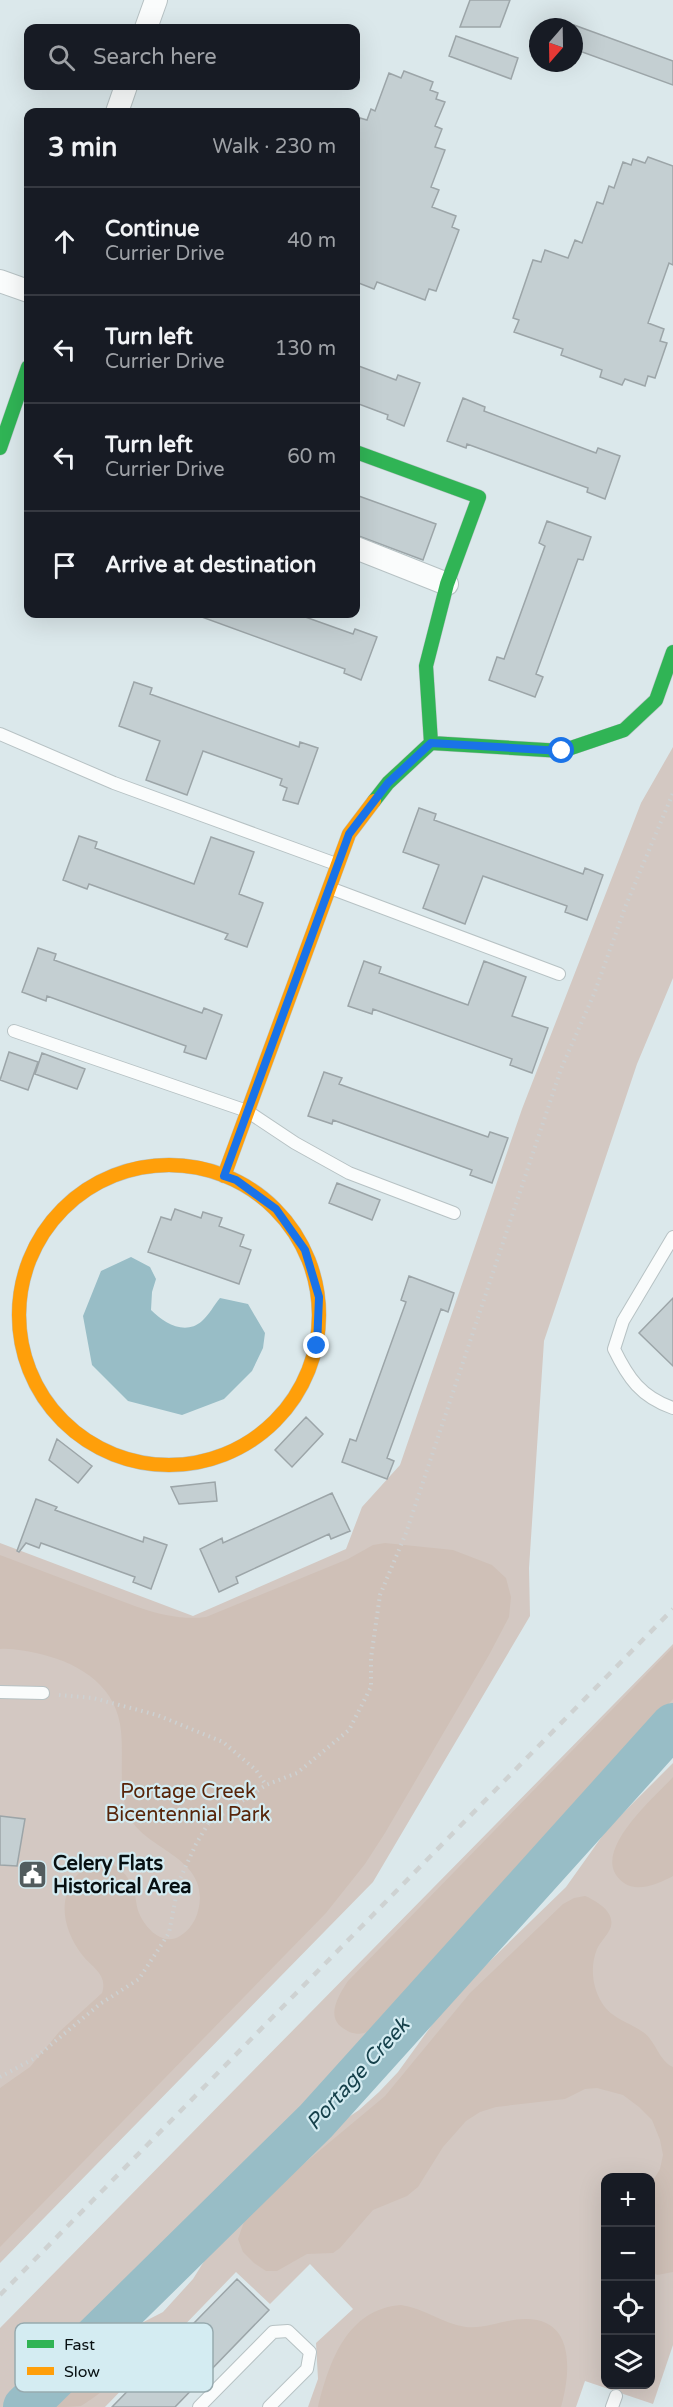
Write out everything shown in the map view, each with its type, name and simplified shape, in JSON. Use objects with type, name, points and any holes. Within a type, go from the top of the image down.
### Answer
[{"type":"street","points":[[147,24],[156,0]]},
{"type":"street","points":[[118,108],[125,90]]},
{"type":"street","points":[[0,281],[24,290]]},
{"type":"street","points":[[0,448],[24,379]]},
{"type":"street","points":[[360,453],[479,497],[447,584],[426,666],[431,743]]},
{"type":"street","points":[[360,550],[447,584]]},
{"type":"street","points":[[224,1176],[349,834],[381,791],[431,743],[562,751],[624,730],[656,700],[673,652]]},
{"type":"street","points":[[188,1165],[224,1176],[236,1180],[276,1209],[305,1250],[319,1297],[317,1346],[299,1392],[267,1431],[224,1456],[185,1464],[175,1466],[125,1460],[80,1437],[45,1402],[23,1357],[17,1307],[28,1258],[54,1216],[92,1185],[139,1167],[188,1165]]},
{"type":"lane","points":[[0,734],[114,783],[338,865]]},
{"type":"lane","points":[[329,887],[559,974]]},
{"type":"lane","points":[[14,1030],[247,1112],[295,1143],[349,1173],[454,1213]]},
{"type":"lane","points":[[673,1237],[622,1321],[614,1349],[625,1372],[643,1393],[673,1408]]},
{"type":"lane","points":[[0,1692],[43,1693]]},
{"type":"lane","points":[[199,2407],[273,2332],[288,2331],[310,2352],[307,2369],[269,2407]]},
{"type":"path","points":[[0,2077],[35,2058],[100,2004],[139,1979],[169,1933],[179,1881],[208,1824],[266,1785],[297,1773],[349,1730],[371,1687],[371,1658],[380,1595],[406,1533],[561,1069],[594,994],[626,904],[673,793]]},
{"type":"path","points":[[43,1693],[93,1698],[167,1719],[223,1742],[256,1770],[266,1785]]},
{"type":"green space","name":"Portage Creek Bicentennial Park","points":[[673,747],[673,978],[637,1064],[544,1341],[529,1568],[530,1616],[373,1882],[0,2263],[0,1543],[193,1616],[346,1549],[362,1507],[400,1465],[522,1109],[641,803]]},
{"type":"green space","points":[[385,1543],[453,1550],[492,1565],[506,1578],[511,1597],[509,1617],[489,1655],[385,1833],[365,1864],[326,1913],[0,2247],[0,2088],[30,2067],[59,2032],[102,1993],[101,1977],[78,1949],[67,1926],[65,1901],[70,1885],[78,1874],[96,1862],[104,1862],[117,1867],[131,1883],[142,1919],[155,1934],[167,1939],[180,1936],[192,1925],[198,1911],[200,1893],[195,1878],[186,1866],[147,1837],[136,1827],[128,1814],[122,1781],[120,1724],[116,1709],[100,1685],[90,1676],[64,1662],[36,1653],[0,1649],[0,1555],[136,1606],[177,1617],[192,1618],[206,1617],[348,1559],[373,1545]]},
{"type":"green space","points":[[673,1644],[673,1709],[357,2061],[90,2323],[15,2323],[15,2392],[19,2392],[4,2407],[0,2407],[0,2328]]},
{"type":"green space","points":[[673,1647],[673,1699],[391,2013],[375,2027],[362,2034],[350,2032],[339,2025],[334,2014],[335,2007],[348,1981]]},
{"type":"green space","points":[[673,1763],[673,2345],[653,2404],[609,2389],[655,2389],[655,2173],[601,2173],[601,2386],[585,2381],[576,2407],[308,2407],[318,2379],[316,2343],[353,2309],[310,2264],[270,2304],[236,2272],[187,2323],[142,2323],[163,2312],[193,2279],[226,2226],[241,2208],[324,2134],[359,2110],[379,2092],[398,2072],[442,2011],[461,1989],[566,1887],[608,1828]]},
{"type":"green space","points":[[673,1777],[673,1876],[649,1886],[630,1886],[614,1872],[613,1858],[617,1843],[639,1813]]},
{"type":"green space","points":[[585,1896],[595,1901],[605,1908],[611,1918],[610,1929],[597,1949],[593,1962],[594,1983],[602,2003],[611,2013],[647,2036],[664,2060],[673,2067],[673,2272],[655,2274],[655,2177],[660,2169],[663,2155],[652,2120],[623,2095],[597,2088],[585,2089],[565,2099],[496,2107],[480,2112],[466,2121],[443,2147],[418,2187],[407,2196],[373,2210],[333,2253],[307,2254],[277,2271],[266,2271],[254,2263],[243,2252],[238,2239],[246,2216],[282,2182],[385,2096],[470,1993],[563,1904],[574,1898]]},
{"type":"green space","points":[[401,2305],[466,2327],[481,2327],[525,2319],[541,2321],[553,2327],[561,2337],[566,2350],[567,2378],[561,2407],[318,2407],[335,2356],[354,2327],[367,2316],[382,2309]]},
{"type":"green space","points":[[60,2392],[120,2392],[105,2407],[44,2407]]},
{"type":"green space","points":[[64,2392],[101,2392],[81,2406],[48,2407]]},
{"type":"water","points":[[131,1257],[150,1267],[156,1279],[152,1292],[151,1310],[175,1326],[189,1327],[205,1319],[220,1298],[248,1304],[265,1333],[263,1348],[252,1371],[224,1399],[182,1415],[128,1401],[92,1365],[83,1316],[101,1271]]},
{"type":"building","points":[[470,0],[510,0],[500,27],[460,27]]},
{"type":"building","points":[[583,28],[673,61],[673,85],[583,52]]},
{"type":"building","points":[[456,36],[518,58],[511,79],[449,56]]},
{"type":"building","points":[[404,71],[433,82],[430,90],[438,93],[436,99],[445,102],[435,126],[442,129],[435,147],[445,150],[431,187],[439,190],[432,207],[456,216],[452,227],[459,230],[436,291],[429,289],[425,300],[377,282],[374,289],[360,284],[360,118],[367,120],[371,109],[375,111],[389,73],[401,78]]},
{"type":"building","points":[[648,157],[673,166],[673,265],[669,263],[648,323],[664,329],[660,341],[667,343],[655,378],[648,376],[645,386],[625,379],[622,385],[600,377],[602,370],[561,355],[563,349],[514,332],[519,320],[513,318],[533,260],[541,262],[545,250],[568,258],[575,240],[582,243],[597,202],[603,204],[609,186],[614,188],[623,162],[631,165],[633,159],[645,163]]},
{"type":"building","points":[[360,366],[396,380],[398,375],[420,383],[404,426],[387,419],[388,415],[360,404]]},
{"type":"building","points":[[463,398],[485,407],[484,411],[596,453],[598,448],[620,456],[605,499],[587,492],[588,488],[467,444],[466,448],[447,441]]},
{"type":"building","points":[[360,496],[436,524],[423,560],[360,536]]},
{"type":"building","points":[[547,521],[591,537],[583,560],[578,559],[536,674],[543,677],[535,697],[489,680],[497,657],[504,659],[545,546],[539,543]]},
{"type":"building","points":[[205,618],[308,618],[353,634],[355,629],[377,637],[361,680],[344,673],[345,669]]},
{"type":"building","points":[[134,682],[152,688],[150,694],[299,747],[300,742],[318,748],[298,804],[283,800],[287,788],[280,785],[282,779],[203,751],[187,795],[146,780],[160,741],[119,726]]},
{"type":"building","points":[[419,808],[436,814],[434,820],[583,874],[585,868],[603,875],[587,920],[565,912],[567,906],[483,876],[465,924],[423,908],[439,865],[403,852]]},
{"type":"building","points":[[79,836],[97,842],[95,848],[194,884],[211,837],[254,852],[239,894],[263,903],[247,947],[225,939],[228,934],[89,884],[87,889],[63,880]]},
{"type":"building","points":[[38,948],[56,954],[54,960],[202,1013],[204,1008],[222,1015],[206,1059],[184,1052],[186,1046],[47,996],[46,1001],[22,992]]},
{"type":"building","points":[[364,961],[381,967],[379,973],[468,1005],[484,961],[526,977],[512,1016],[548,1028],[532,1073],[510,1065],[512,1059],[373,1009],[372,1014],[348,1006]]},
{"type":"building","points":[[9,1052],[38,1062],[28,1090],[0,1080]]},
{"type":"building","points":[[42,1053],[85,1069],[77,1089],[35,1074]]},
{"type":"building","points":[[324,1072],[342,1078],[339,1084],[488,1137],[490,1132],[508,1138],[492,1183],[470,1175],[472,1170],[333,1120],[332,1124],[308,1116]]},
{"type":"building","points":[[337,1183],[380,1200],[372,1220],[329,1203]]},
{"type":"building","points":[[175,1209],[201,1218],[203,1212],[222,1218],[219,1226],[244,1235],[240,1246],[251,1250],[239,1284],[148,1252],[161,1217],[171,1220]]},
{"type":"building","points":[[409,1276],[454,1293],[448,1312],[441,1309],[387,1458],[394,1461],[387,1479],[342,1462],[350,1439],[356,1441],[406,1302],[401,1300]]},
{"type":"building","points":[[673,1298],[673,1366],[639,1333]]},
{"type":"building","points":[[306,1417],[323,1434],[292,1467],[275,1450]]},
{"type":"building","points":[[57,1439],[92,1466],[78,1483],[49,1460]]},
{"type":"building","points":[[215,1482],[217,1501],[179,1504],[171,1487]]},
{"type":"building","points":[[332,1493],[350,1531],[331,1539],[329,1534],[236,1577],[238,1583],[219,1592],[200,1549],[222,1538],[223,1543]]},
{"type":"building","points":[[36,1499],[57,1507],[55,1510],[143,1542],[144,1537],[167,1545],[151,1589],[133,1582],[135,1577],[41,1543],[39,1548],[26,1543],[19,1552],[17,1551]]},
{"type":"building","points":[[0,1816],[25,1819],[17,1866],[0,1865]]},
{"type":"building","points":[[237,2279],[269,2310],[213,2368],[213,2323],[194,2323]]},
{"type":"building","points":[[127,2392],[190,2392],[175,2407],[112,2407]]},
{"type":"waterway","name":"Portage Creek","points":[[110,2323],[316,2121],[673,1725]]},
{"type":"waterway","name":"Portage Creek","points":[[25,2407],[40,2392]]},
{"type":"railway","points":[[0,2295],[673,1609]]},
{"type":"traffic: fast","points":[[0,448],[24,379]]},
{"type":"traffic: fast","points":[[360,453],[479,497],[447,584],[426,666],[431,743]]},
{"type":"traffic: fast","points":[[374,801],[388,783],[431,743],[562,751],[624,730],[656,700],[673,652]]},
{"type":"traffic: slow","points":[[224,1176],[349,834],[374,801]]},
{"type":"traffic: slow","points":[[169,1165],[198,1168],[226,1177],[252,1190],[275,1209],[294,1232],[307,1258],[316,1286],[319,1315],[316,1344],[307,1372],[294,1398],[275,1421],[252,1440],[226,1453],[198,1462],[169,1465],[140,1462],[112,1453],[86,1440],[63,1421],[44,1398],[31,1372],[22,1344],[19,1315],[22,1286],[31,1258],[44,1232],[63,1209],[86,1190],[112,1177],[140,1168],[169,1165]]},
{"type":"place","name":"Celery Flats Historical Area","points":[[32,1875]]},
{"type":"route","points":[[317,1346],[319,1297],[305,1250],[276,1209],[236,1180],[224,1176],[349,834],[388,783],[431,743],[562,751]]}]
